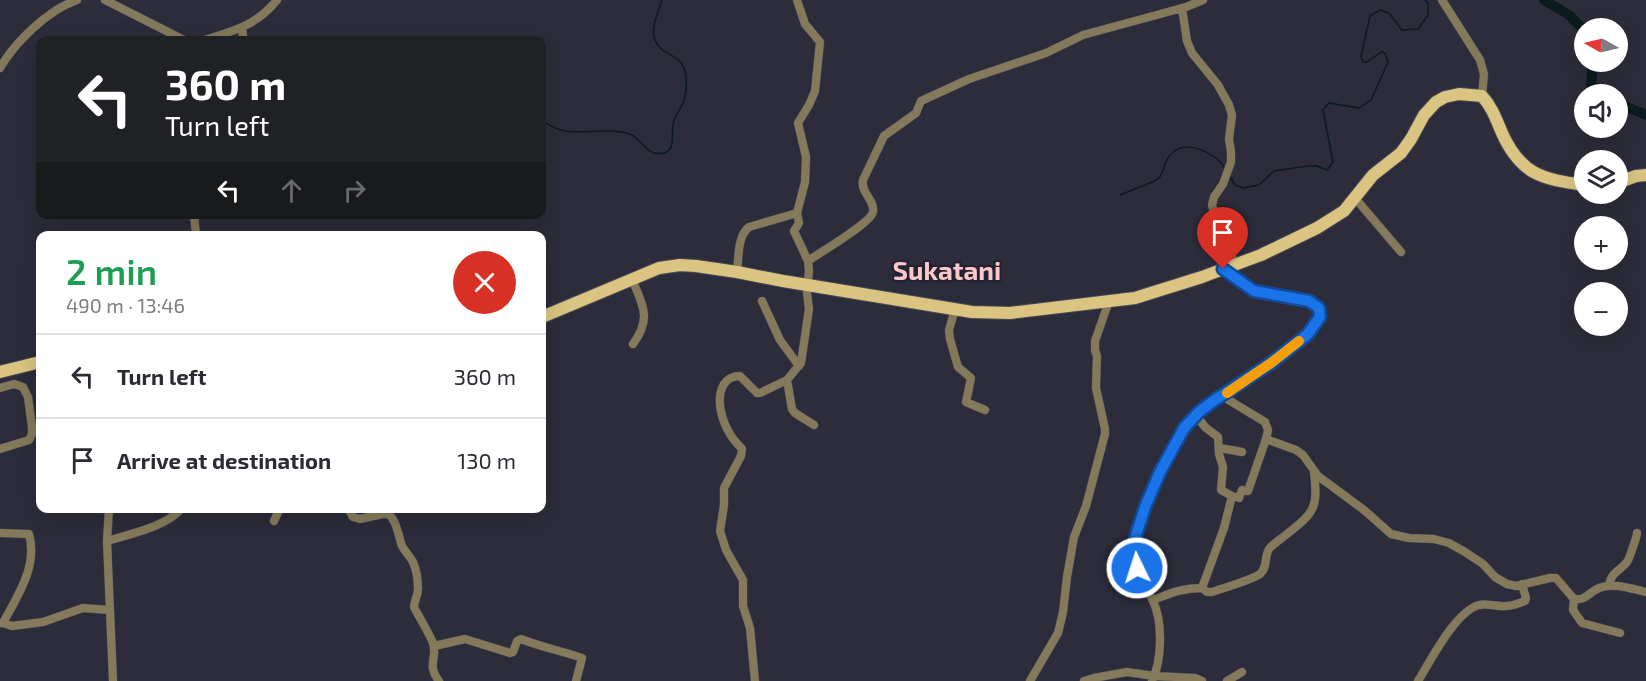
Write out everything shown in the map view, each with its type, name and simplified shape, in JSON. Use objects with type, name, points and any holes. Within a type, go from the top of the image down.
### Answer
[{"type":"main road","points":[[546,315],[659,268],[672,265],[737,272],[972,312],[1010,313],[1135,298],[1283,246],[1338,215],[1373,176],[1401,153],[1424,115],[1436,102],[1459,94],[1482,96],[1493,111],[1509,146],[1525,166],[1540,176],[1574,183]]},
{"type":"main road","points":[[1628,179],[1646,175]]},
{"type":"main road","points":[[0,372],[36,363]]},
{"type":"street","points":[[0,68],[8,55],[27,35],[56,10],[76,0]]},
{"type":"street","points":[[105,0],[176,36]]},
{"type":"street","points":[[217,36],[242,28],[269,10],[277,0]]},
{"type":"street","points":[[755,681],[749,625],[743,606],[743,580],[726,550],[720,531],[724,508],[724,488],[741,456],[742,449],[728,431],[719,397],[726,381],[732,376],[740,376],[759,393],[787,380],[799,366],[808,314],[808,261],[794,233],[799,223],[796,213],[805,182],[807,157],[798,122],[815,91],[820,42],[806,24],[797,0]]},
{"type":"street","points":[[808,261],[870,218],[873,207],[862,185],[863,180],[884,136],[916,113],[921,101],[969,79],[1046,53],[1083,35],[1182,8],[1203,0]]},
{"type":"street","points":[[1442,0],[1480,60],[1484,74],[1482,96]]},
{"type":"street","points":[[1153,678],[1161,634],[1157,610],[1137,568],[1133,545],[1145,507],[1160,472],[1184,428],[1196,415],[1307,335],[1320,317],[1319,308],[1309,301],[1254,291],[1236,278],[1229,245],[1212,205],[1228,173],[1232,158],[1229,140],[1233,120],[1231,109],[1218,85],[1193,55],[1187,41],[1182,8]]},
{"type":"street","points":[[241,36],[242,28]]},
{"type":"street","points":[[1355,198],[1401,252]]},
{"type":"street","points":[[737,272],[741,241],[745,230],[796,213]]},
{"type":"street","points":[[1233,265],[1236,278]]},
{"type":"street","points":[[633,279],[645,316],[642,331],[633,344]]},
{"type":"street","points":[[762,301],[780,340],[799,366]]},
{"type":"street","points":[[1030,681],[1058,633],[1064,612],[1074,537],[1086,506],[1105,435],[1096,388],[1095,341],[1109,301]]},
{"type":"street","points":[[955,309],[949,334],[958,367],[971,378],[966,402],[985,410]]},
{"type":"street","points":[[787,380],[792,409],[814,425]]},
{"type":"street","points":[[0,388],[14,384],[23,387],[28,397],[32,431],[29,440],[0,449],[0,456]]},
{"type":"street","points":[[1196,415],[1205,427],[1218,437],[1223,468],[1221,490],[1239,498],[1242,490],[1249,490],[1268,430],[1265,422],[1222,396]]},
{"type":"street","points":[[1266,439],[1304,455],[1314,472],[1391,534],[1449,543],[1483,564],[1495,577],[1507,584],[1516,585],[1556,578],[1574,599],[1573,610],[1582,623],[1620,633]]},
{"type":"street","points":[[1220,448],[1242,452]]},
{"type":"street","points":[[1153,600],[1186,588],[1202,588],[1207,592],[1212,592],[1259,574],[1265,566],[1266,556],[1271,547],[1302,522],[1313,509],[1316,493],[1314,472]]},
{"type":"street","points":[[1202,588],[1224,528],[1232,496]]},
{"type":"street","points":[[109,513],[107,541],[113,681]]},
{"type":"street","points":[[107,541],[158,524],[178,513]]},
{"type":"street","points":[[274,521],[278,513]]},
{"type":"street","points":[[351,513],[353,517],[360,519],[383,513],[390,515],[402,546],[413,562],[418,590],[414,607],[434,646],[433,672],[439,681]]},
{"type":"street","points":[[0,533],[29,534],[32,556],[29,571],[2,623],[12,626],[43,621],[84,608],[110,610]]},
{"type":"street","points":[[1609,586],[1611,577],[1628,561],[1637,533]]},
{"type":"street","points":[[1418,681],[1449,631],[1462,615],[1481,604],[1504,607],[1525,601],[1522,584]]},
{"type":"street","points":[[1574,599],[1583,599],[1596,589],[1609,586],[1646,592]]},
{"type":"street","points":[[434,646],[465,639],[510,653],[513,652],[517,641],[521,639],[582,658],[576,681]]},
{"type":"street","points":[[1084,681],[1127,672],[1153,678],[1195,678],[1202,681]]},
{"type":"street","points":[[1227,681],[1242,672]]},
{"type":"waterway","points":[[546,122],[564,131],[624,132],[634,136],[648,150],[658,154],[670,149],[674,122],[684,100],[686,82],[682,64],[660,48],[655,40],[654,25],[662,0]]},
{"type":"waterway","points":[[1229,175],[1235,185],[1243,188],[1259,185],[1274,171],[1308,166],[1317,166],[1327,170],[1333,162],[1323,110],[1329,103],[1359,108],[1371,100],[1388,62],[1385,53],[1381,52],[1367,62],[1363,62],[1361,56],[1370,16],[1380,10],[1389,13],[1402,30],[1418,29],[1428,15],[1428,3],[1425,0]]},
{"type":"waterway","points":[[1544,0],[1574,20]]},
{"type":"waterway","points":[[1591,84],[1592,72]]},
{"type":"waterway","points":[[1628,108],[1646,115]]},
{"type":"waterway","points":[[1120,195],[1159,178],[1169,156],[1185,147],[1208,153],[1225,168]]},
{"type":"slow traffic","points":[[1227,393],[1299,341]]},
{"type":"district","name":"Sukatani","points":[[947,271]]},
{"type":"route","points":[[1137,568],[1133,545],[1145,507],[1174,443],[1184,428],[1212,402],[1271,363],[1307,335],[1320,317],[1319,308],[1309,301],[1254,291],[1223,269]]}]
